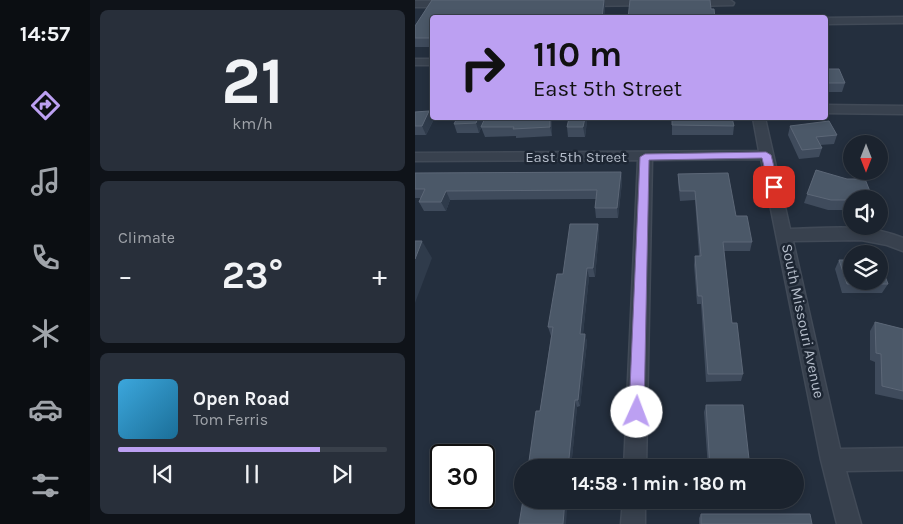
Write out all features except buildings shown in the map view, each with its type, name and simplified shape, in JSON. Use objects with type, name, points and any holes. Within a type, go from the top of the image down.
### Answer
[{"type":"street","points":[[573,3],[661,3]]},
{"type":"street","points":[[681,3],[731,4]]},
{"type":"street","points":[[415,4],[464,4]]},
{"type":"street","points":[[828,20],[903,20]]},
{"type":"street","points":[[415,62],[430,62]]},
{"type":"street","points":[[828,109],[903,110]]},
{"type":"street","name":"South Missouri Avenue","points":[[759,120],[833,460],[849,524]]},
{"type":"street","name":"East 5th Street","points":[[415,157],[766,155]]},
{"type":"street","points":[[635,459],[645,157]]},
{"type":"street","points":[[785,234],[864,235],[883,238],[903,245]]},
{"type":"street","points":[[833,460],[903,459]]},
{"type":"street","points":[[633,524],[634,509]]},
{"type":"route","points":[[637,412],[645,157],[766,155],[774,187]]}]
